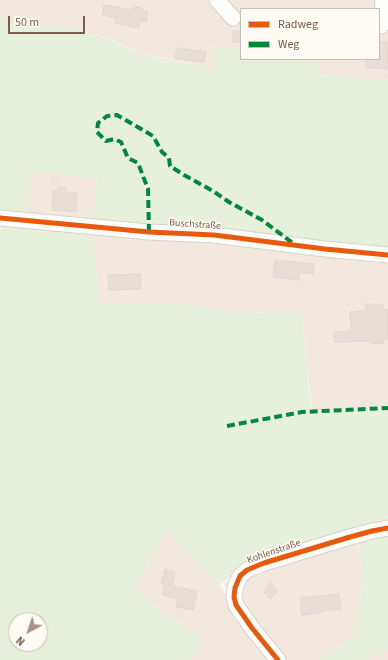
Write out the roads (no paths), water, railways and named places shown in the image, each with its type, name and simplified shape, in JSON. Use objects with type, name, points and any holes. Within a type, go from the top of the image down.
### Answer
[{"type":"street","points":[[217,0],[233,18]]},
{"type":"street","points":[[382,26],[383,0]]},
{"type":"street","name":"Buschstraße","points":[[0,218],[148,232],[214,235],[325,249],[388,255]]},
{"type":"street","name":"Kohlenstraße","points":[[278,660],[252,628],[236,605],[234,597],[235,588],[240,576],[250,568],[264,563],[350,537],[388,528]]}]
